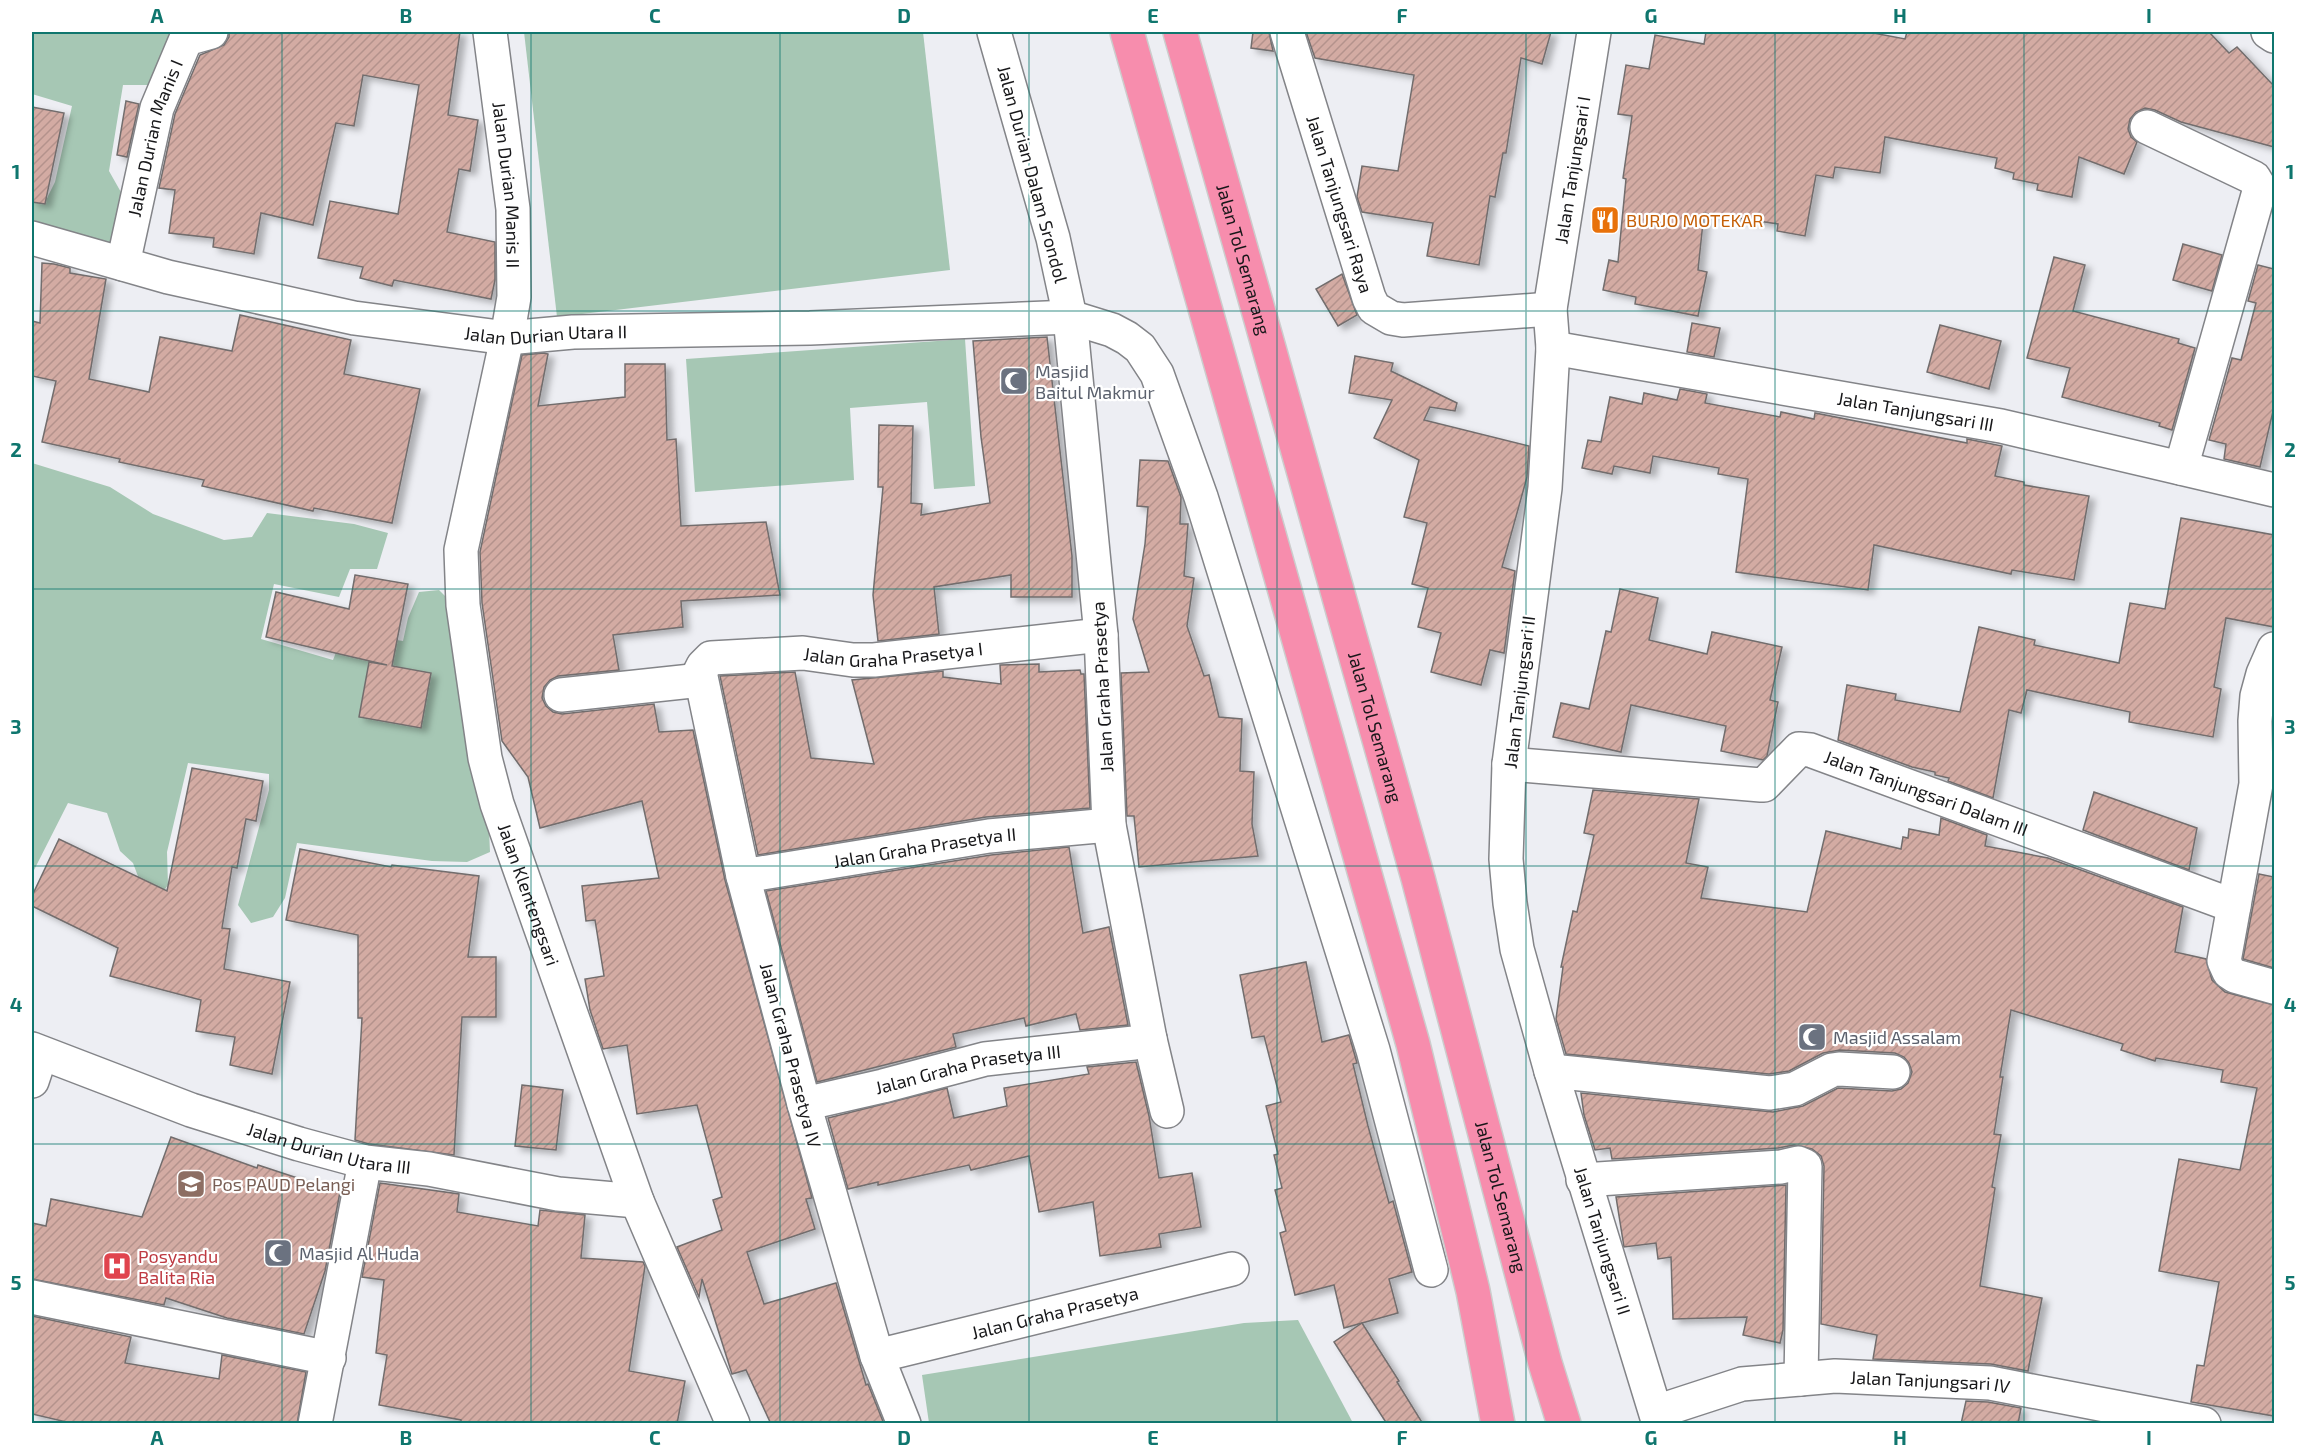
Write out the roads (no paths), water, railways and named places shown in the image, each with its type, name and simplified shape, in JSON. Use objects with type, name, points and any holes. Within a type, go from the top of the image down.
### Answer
[{"type":"highway","points":[[1127,32],[1413,1044],[1471,1280],[1498,1424]]},
{"type":"highway","name":"Jalan Tol Semarang","points":[[1180,32],[1418,878],[1542,1352],[1564,1424]]},
{"type":"street","name":"Jalan Durian Manis I","points":[[123,264],[161,96],[186,39],[211,32]]},
{"type":"street","name":"Jalan Durian Manis II","points":[[490,32],[513,209],[514,297],[507,338]]},
{"type":"street","name":"Jalan Durian Dalam Srondol","points":[[994,32],[1053,238],[1070,317]]},
{"type":"street","name":"Jalan Tanjungsari Raya","points":[[1287,32],[1351,245],[1374,308],[1390,318],[1402,320],[1550,309]]},
{"type":"street","name":"Jalan Tanjungsari I","points":[[1550,309],[1594,32]]},
{"type":"street","points":[[2268,32],[2274,36]]},
{"type":"street","points":[[2147,127],[2254,178],[2260,188],[2181,468]]},
{"type":"street","name":"Jalan Durian Utara II","points":[[32,238],[168,277],[354,318],[507,338],[573,332],[810,328],[1070,317],[1112,330],[1127,338],[1140,348],[1157,374],[1205,508],[1369,1039],[1431,1270]]},
{"type":"street","name":"Jalan Tanjungsari II","points":[[1550,309],[1553,348],[1545,488],[1509,764],[1506,859],[1510,903],[1517,949],[1551,1071],[1658,1418]]},
{"type":"street","name":"Jalan Graha Prasetya","points":[[1070,317],[1101,635],[1109,825],[1142,1041],[1167,1111]]},
{"type":"street","name":"Jalan Klentengsari","points":[[507,338],[461,550],[463,605],[485,758],[497,804],[637,1201],[733,1424]]},
{"type":"street","name":"Jalan Tanjungsari III","points":[[1553,348],[2001,426],[2274,490]]},
{"type":"street","name":"Jalan Graha Prasetya I","points":[[701,680],[700,672],[711,658],[803,653],[853,660],[874,660],[1101,635]]},
{"type":"street","points":[[2274,649],[2263,674],[2257,696],[2256,784],[2224,961],[2229,972],[2235,976],[2274,987]]},
{"type":"street","points":[[561,695],[701,680]]},
{"type":"street","name":"Jalan Graha Prasetya IV","points":[[701,680],[743,876],[804,1104],[877,1356],[904,1424]]},
{"type":"street","name":"Jalan Tanjungsari Dalam III","points":[[1509,764],[1764,785],[1799,749],[1810,750],[2234,906]]},
{"type":"street","name":"Jalan Graha Prasetya II","points":[[743,876],[989,836],[1109,825]]},
{"type":"street","name":"Jalan Graha Prasetya III","points":[[804,1104],[985,1059],[1142,1041]]},
{"type":"street","name":"Jalan Durian Utara III","points":[[35,1061],[299,1144],[365,1162],[429,1169],[558,1194],[637,1201]]},
{"type":"street","points":[[1551,1071],[1770,1093],[1795,1089],[1839,1069],[1893,1072]]},
{"type":"street","points":[[315,1424],[365,1162]]},
{"type":"street","points":[[1583,1180],[1781,1167],[1798,1163],[1805,1166],[1801,1379]]},
{"type":"street","name":"Jalan Graha Prasetya","points":[[877,1356],[1232,1269]]},
{"type":"street","points":[[32,1297],[329,1358]]},
{"type":"street","name":"Jalan Tanjungsari IV","points":[[1658,1418],[1742,1384],[1835,1376],[1990,1383],[2204,1424]]},
{"type":"place","name":"BURJO MOTEKAR","points":[[1605,220]]},
{"type":"place","name":"Masjid Baitul Makmur","points":[[1014,381]]},
{"type":"place","name":"Masjid Assalam","points":[[1812,1037]]},
{"type":"place","name":"Pos PAUD Pelangi","points":[[191,1184]]},
{"type":"place","name":"Masjid Al Huda","points":[[278,1253]]},
{"type":"place","name":"Posyandu Balita Ria","points":[[117,1266]]}]
